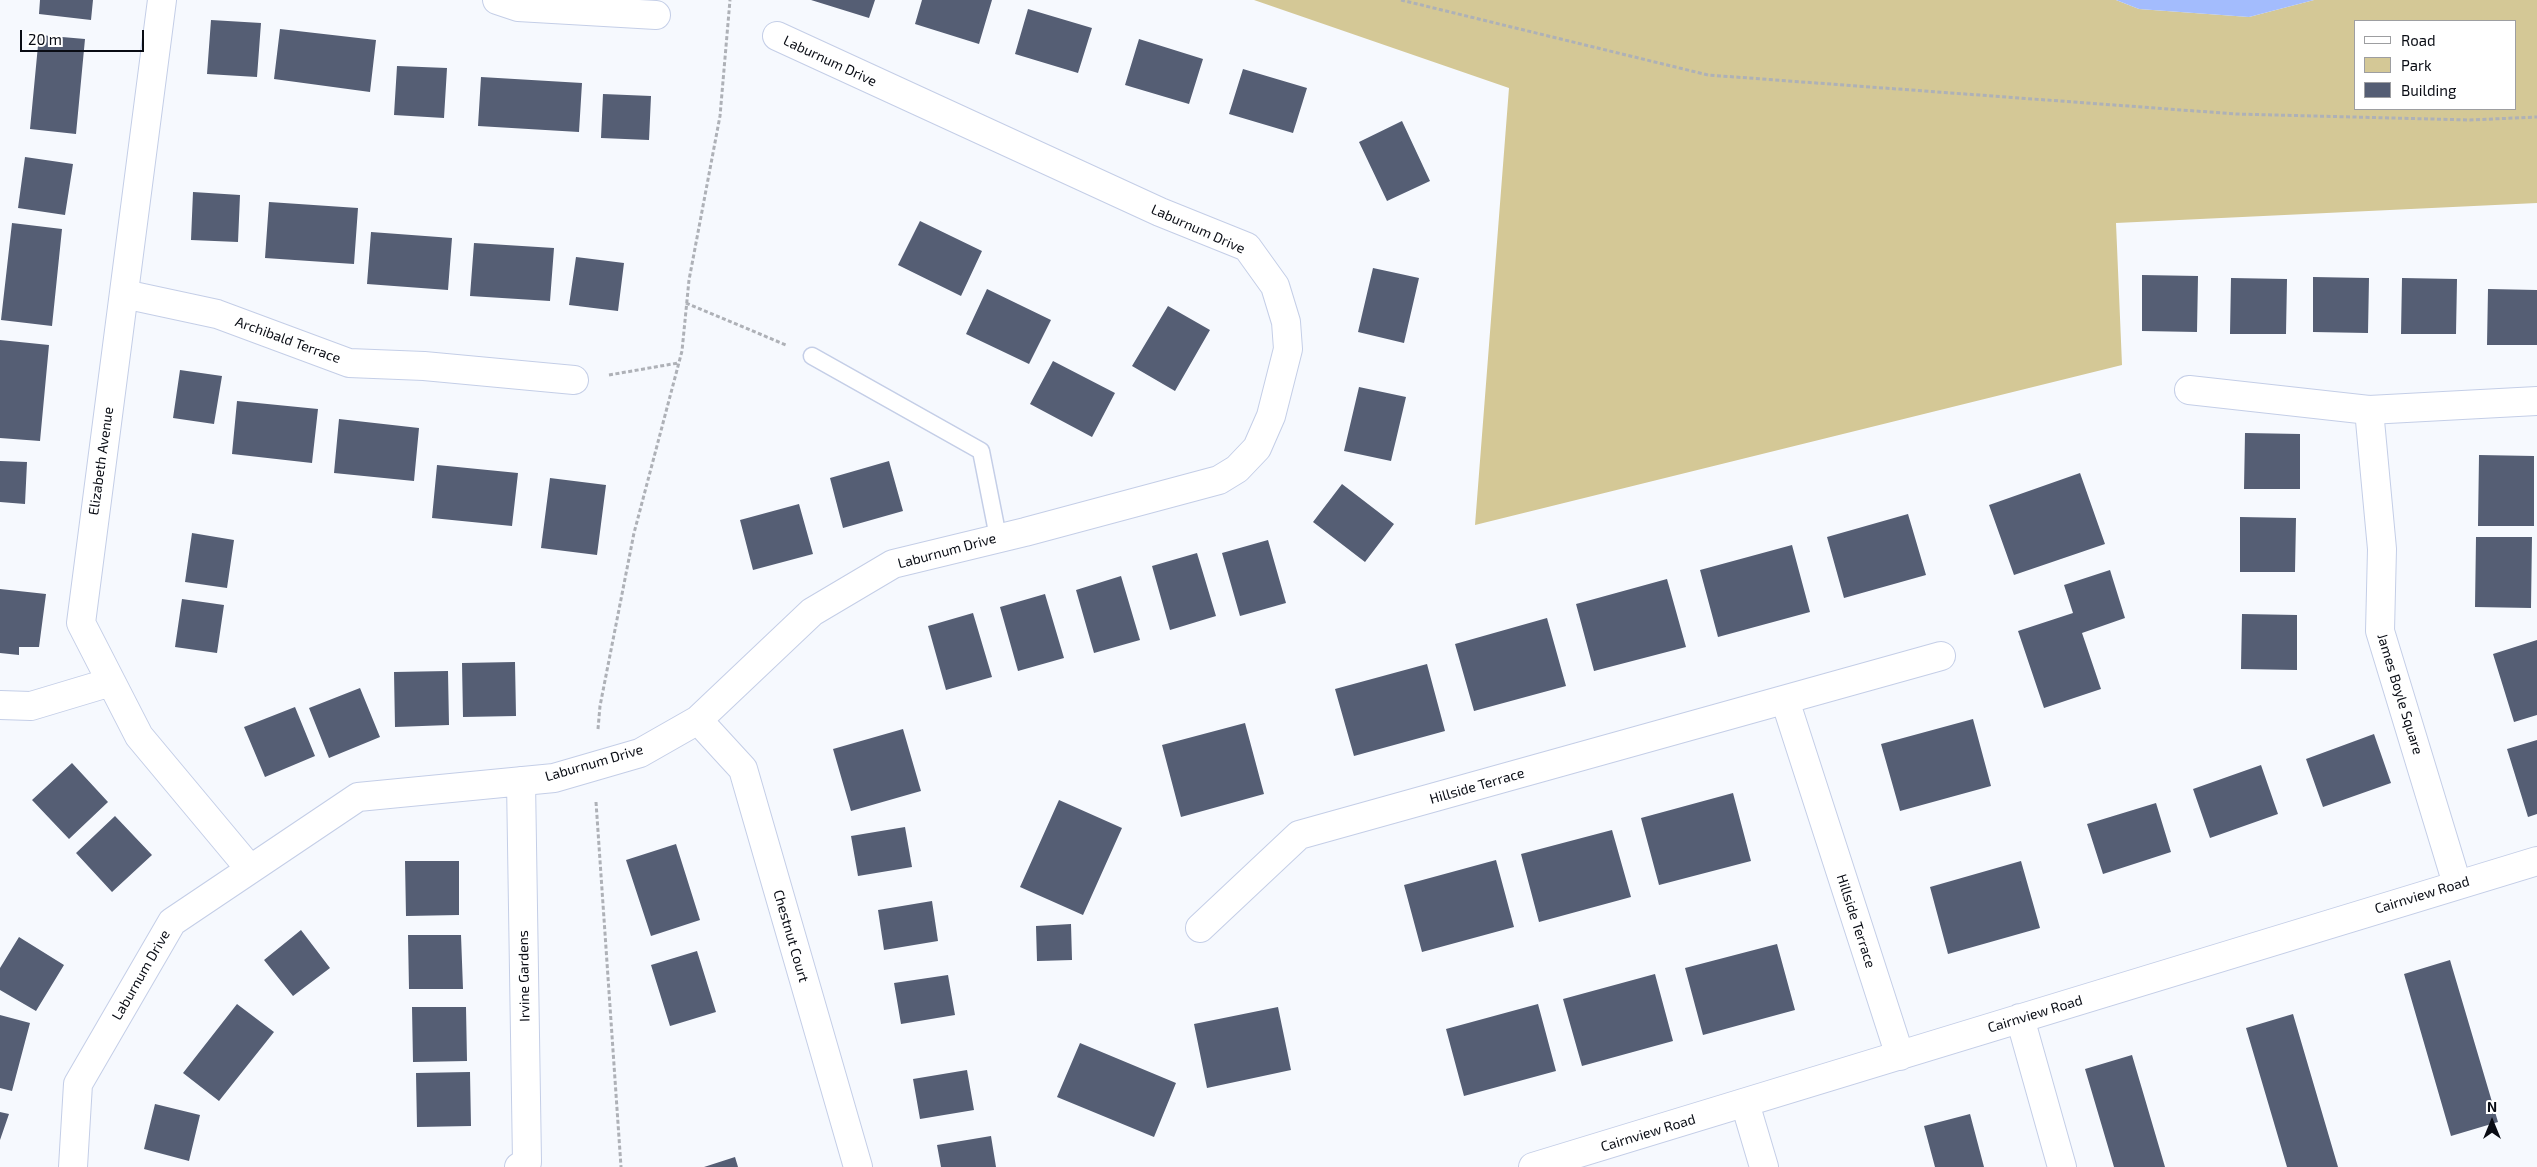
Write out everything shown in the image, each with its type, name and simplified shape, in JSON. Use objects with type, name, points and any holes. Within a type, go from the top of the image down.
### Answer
[{"type":"street","name":"Elizabeth Avenue","points":[[162,0],[81,623],[139,736],[250,870]]},
{"type":"street","points":[[497,0],[518,7],[656,16]]},
{"type":"street","name":"Laburnum Drive","points":[[73,1167],[78,1084],[172,922],[358,797],[554,778],[640,753],[698,720],[812,612],[893,564],[998,537],[1025,532],[1219,480],[1237,469],[1257,448],[1271,416],[1288,349],[1286,322],[1276,286],[1247,247],[1160,212],[777,36]]},
{"type":"street","name":"Archibald Terrace","points":[[124,294],[217,314],[349,363],[424,366],[574,380]]},
{"type":"street","points":[[2189,390],[2368,410],[2537,401]]},
{"type":"street","name":"James Boyle Square","points":[[2368,410],[2382,549],[2380,631],[2457,884]]},
{"type":"street","name":"Hillside Terrace","points":[[1200,928],[1299,835],[1942,656]]},
{"type":"street","points":[[0,705],[31,706],[111,682]]},
{"type":"street","name":"Hillside Terrace","points":[[1785,700],[1900,1056]]},
{"type":"street","name":"Chestnut Court","points":[[698,720],[743,769],[858,1167]]},
{"type":"street","name":"Irvine Gardens","points":[[519,1167],[527,1162],[521,781]]},
{"type":"street","name":"Cairnview Road","points":[[1533,1167],[2537,860]]},
{"type":"street","points":[[2020,1018],[2062,1167]]},
{"type":"street","points":[[1745,1103],[1764,1167]]},
{"type":"lane","points":[[812,356],[981,451],[998,537]]},
{"type":"path","points":[[622,1167],[594,766],[600,706],[634,533],[678,363],[686,303],[720,116],[730,0]]},
{"type":"path","points":[[1401,0],[1708,75],[2236,114],[2470,120],[2537,117]]},
{"type":"path","points":[[686,303],[812,356]]},
{"type":"path","points":[[574,380],[678,363]]},
{"type":"green space","points":[[1254,0],[2116,0],[2139,9],[2249,17],[2314,0],[2537,0],[2537,203],[2116,223],[2122,365],[1475,525],[1509,88]]},
{"type":"water","points":[[2116,0],[2314,0],[2249,17],[2139,9]]},
{"type":"building","points":[[40,0],[93,0],[91,20],[39,14]]},
{"type":"building","points":[[811,0],[875,0],[869,18]]},
{"type":"building","points":[[922,0],[992,0],[979,44],[915,24]]},
{"type":"building","points":[[1028,9],[1092,28],[1078,73],[1015,54]]},
{"type":"building","points":[[211,20],[261,23],[257,77],[207,74]]},
{"type":"building","points":[[280,29],[376,40],[370,92],[274,79]]},
{"type":"building","points":[[39,35],[85,39],[76,134],[30,129]]},
{"type":"building","points":[[1139,39],[1203,59],[1189,104],[1125,85]]},
{"type":"building","points":[[397,66],[447,68],[444,118],[394,115]]},
{"type":"building","points":[[1243,69],[1307,88],[1293,133],[1229,114]]},
{"type":"building","points":[[481,77],[582,83],[579,132],[478,126]]},
{"type":"building","points":[[603,94],[651,96],[649,140],[601,138]]},
{"type":"building","points":[[1402,121],[1430,181],[1387,201],[1359,142]]},
{"type":"building","points":[[25,157],[73,164],[65,215],[18,208]]},
{"type":"building","points":[[193,192],[240,195],[238,242],[191,240]]},
{"type":"building","points":[[269,202],[358,208],[354,264],[265,258]]},
{"type":"building","points":[[920,221],[982,251],[961,296],[898,265]]},
{"type":"building","points":[[12,223],[62,229],[52,326],[1,320]]},
{"type":"building","points":[[371,232],[452,238],[448,290],[367,284]]},
{"type":"building","points":[[474,243],[554,248],[550,301],[470,296]]},
{"type":"building","points":[[576,257],[624,263],[618,311],[569,305]]},
{"type":"building","points":[[1373,268],[1419,278],[1404,343],[1358,332]]},
{"type":"building","points":[[2142,275],[2198,276],[2197,332],[2142,331]]},
{"type":"building","points":[[2313,277],[2369,278],[2368,333],[2313,332]]},
{"type":"building","points":[[2231,278],[2287,279],[2286,334],[2230,334]]},
{"type":"building","points":[[2402,278],[2457,279],[2456,334],[2401,334]]},
{"type":"building","points":[[987,289],[1051,320],[1029,364],[966,334]]},
{"type":"building","points":[[2488,289],[2537,290],[2537,345],[2487,345]]},
{"type":"building","points":[[1168,306],[1210,330],[1175,391],[1132,366]]},
{"type":"building","points":[[0,340],[49,345],[40,441],[0,438]]},
{"type":"building","points":[[1053,361],[1115,393],[1092,437],[1030,404]]},
{"type":"building","points":[[180,370],[222,376],[214,424],[173,418]]},
{"type":"building","points":[[1359,387],[1406,397],[1391,461],[1344,451]]},
{"type":"building","points":[[237,401],[318,409],[312,463],[232,454]]},
{"type":"building","points":[[339,419],[419,428],[414,481],[334,473]]},
{"type":"building","points":[[2245,433],[2300,434],[2300,489],[2244,489]]},
{"type":"building","points":[[2479,455],[2534,456],[2534,526],[2478,526]]},
{"type":"building","points":[[0,461],[27,462],[25,504],[0,502]]},
{"type":"building","points":[[889,461],[903,511],[843,528],[830,478]]},
{"type":"building","points":[[437,465],[518,473],[512,526],[432,518]]},
{"type":"building","points":[[2080,473],[2105,544],[2014,575],[1989,505]]},
{"type":"building","points":[[550,478],[606,485],[597,555],[541,548]]},
{"type":"building","points":[[1342,484],[1394,524],[1365,562],[1313,522]]},
{"type":"building","points":[[799,504],[813,554],[753,570],[740,520]]},
{"type":"building","points":[[1908,514],[1926,575],[1844,598],[1827,537]]},
{"type":"building","points":[[2240,517],[2296,518],[2295,572],[2240,572]]},
{"type":"building","points":[[192,533],[234,540],[227,588],[185,582]]},
{"type":"building","points":[[2476,537],[2532,537],[2531,608],[2475,607]]},
{"type":"building","points":[[1268,540],[1286,603],[1240,616],[1222,553]]},
{"type":"building","points":[[1792,545],[1810,612],[1718,637],[1700,570]]},
{"type":"building","points":[[1197,553],[1216,616],[1170,630],[1152,566]]},
{"type":"building","points":[[2110,570],[2125,618],[2082,633],[2101,689],[2044,708],[2018,631],[2073,613],[2064,585]]},
{"type":"building","points":[[1121,576],[1140,640],[1094,653],[1076,590]]},
{"type":"building","points":[[1667,579],[1686,647],[1594,671],[1576,604]]},
{"type":"building","points":[[0,589],[46,594],[39,647],[19,647],[19,655],[0,653]]},
{"type":"building","points":[[1045,594],[1064,658],[1018,671],[1000,607]]},
{"type":"building","points":[[182,599],[224,605],[217,653],[175,647]]},
{"type":"building","points":[[973,613],[992,677],[946,690],[928,626]]},
{"type":"building","points":[[2242,614],[2297,615],[2297,670],[2241,669]]},
{"type":"building","points":[[1547,618],[1566,686],[1474,711],[1455,644]]},
{"type":"building","points":[[2537,640],[2537,715],[2514,722],[2493,654]]},
{"type":"building","points":[[515,662],[516,716],[463,717],[462,663]]},
{"type":"building","points":[[1427,664],[1445,731],[1354,756],[1335,689]]},
{"type":"building","points":[[448,671],[449,725],[395,727],[394,672]]},
{"type":"building","points":[[360,688],[380,737],[329,758],[309,708]]},
{"type":"building","points":[[295,707],[315,756],[265,777],[244,727]]},
{"type":"building","points":[[1973,719],[1991,786],[1900,811],[1881,744]]},
{"type":"building","points":[[1245,723],[1264,794],[1181,817],[1162,745]]},
{"type":"building","points":[[903,729],[921,791],[851,811],[833,749]]},
{"type":"building","points":[[2374,734],[2391,783],[2323,807],[2306,759]]},
{"type":"building","points":[[2537,740],[2537,814],[2528,817],[2507,749]]},
{"type":"building","points":[[72,763],[108,802],[69,839],[32,800]]},
{"type":"building","points":[[2261,765],[2278,814],[2210,838],[2193,789]]},
{"type":"building","points":[[1733,793],[1751,861],[1659,885],[1641,818]]},
{"type":"building","points":[[1059,800],[1122,828],[1083,915],[1020,887]]},
{"type":"building","points":[[2156,803],[2171,852],[2103,874],[2087,824]]},
{"type":"building","points":[[115,816],[152,855],[112,892],[76,853]]},
{"type":"building","points":[[905,827],[912,867],[858,876],[851,836]]},
{"type":"building","points":[[1612,830],[1631,897],[1539,922],[1521,854]]},
{"type":"building","points":[[676,844],[700,920],[651,936],[626,860]]},
{"type":"building","points":[[1496,860],[1514,927],[1422,952],[1404,885]]},
{"type":"building","points":[[405,861],[459,861],[459,915],[406,916]]},
{"type":"building","points":[[2021,861],[2040,928],[1948,954],[1930,887]]},
{"type":"building","points":[[932,901],[938,941],[884,950],[878,910]]},
{"type":"building","points":[[1071,924],[1072,960],[1037,961],[1036,926]]},
{"type":"building","points":[[301,930],[330,968],[293,996],[264,960]]},
{"type":"building","points":[[408,935],[461,935],[463,989],[409,989]]},
{"type":"building","points":[[19,937],[64,965],[36,1011],[0,990],[0,968]]},
{"type":"building","points":[[1777,944],[1795,1010],[1703,1035],[1685,968]]},
{"type":"building","points":[[697,951],[716,1012],[670,1026],[651,965]]},
{"type":"building","points":[[2450,960],[2498,1122],[2451,1136],[2404,974]]},
{"type":"building","points":[[1655,974],[1673,1041],[1582,1066],[1563,999]]},
{"type":"building","points":[[948,975],[955,1015],[901,1024],[894,983]]},
{"type":"building","points":[[237,1004],[274,1032],[219,1101],[183,1073]]},
{"type":"building","points":[[1538,1004],[1556,1071],[1464,1096],[1446,1029]]},
{"type":"building","points":[[412,1007],[466,1007],[467,1061],[413,1062]]},
{"type":"building","points":[[1278,1007],[1291,1070],[1207,1088],[1194,1024]]},
{"type":"building","points":[[2293,1014],[2338,1167],[2287,1167],[2246,1028]]},
{"type":"building","points":[[0,1015],[30,1023],[12,1091],[0,1088]]},
{"type":"building","points":[[1080,1043],[1176,1083],[1154,1137],[1057,1097]]},
{"type":"building","points":[[2132,1055],[2165,1167],[2114,1167],[2085,1069]]},
{"type":"building","points":[[967,1070],[974,1110],[920,1119],[913,1079]]},
{"type":"building","points":[[470,1072],[471,1126],[417,1127],[416,1073]]},
{"type":"building","points":[[155,1104],[200,1115],[189,1161],[144,1149]]},
{"type":"building","points":[[0,1112],[9,1114],[0,1140]]},
{"type":"building","points":[[1970,1114],[1984,1167],[1935,1167],[1924,1126]]},
{"type":"building","points":[[991,1136],[996,1167],[941,1167],[937,1145]]},
{"type":"building","points":[[735,1157],[738,1167],[704,1167]]}]
